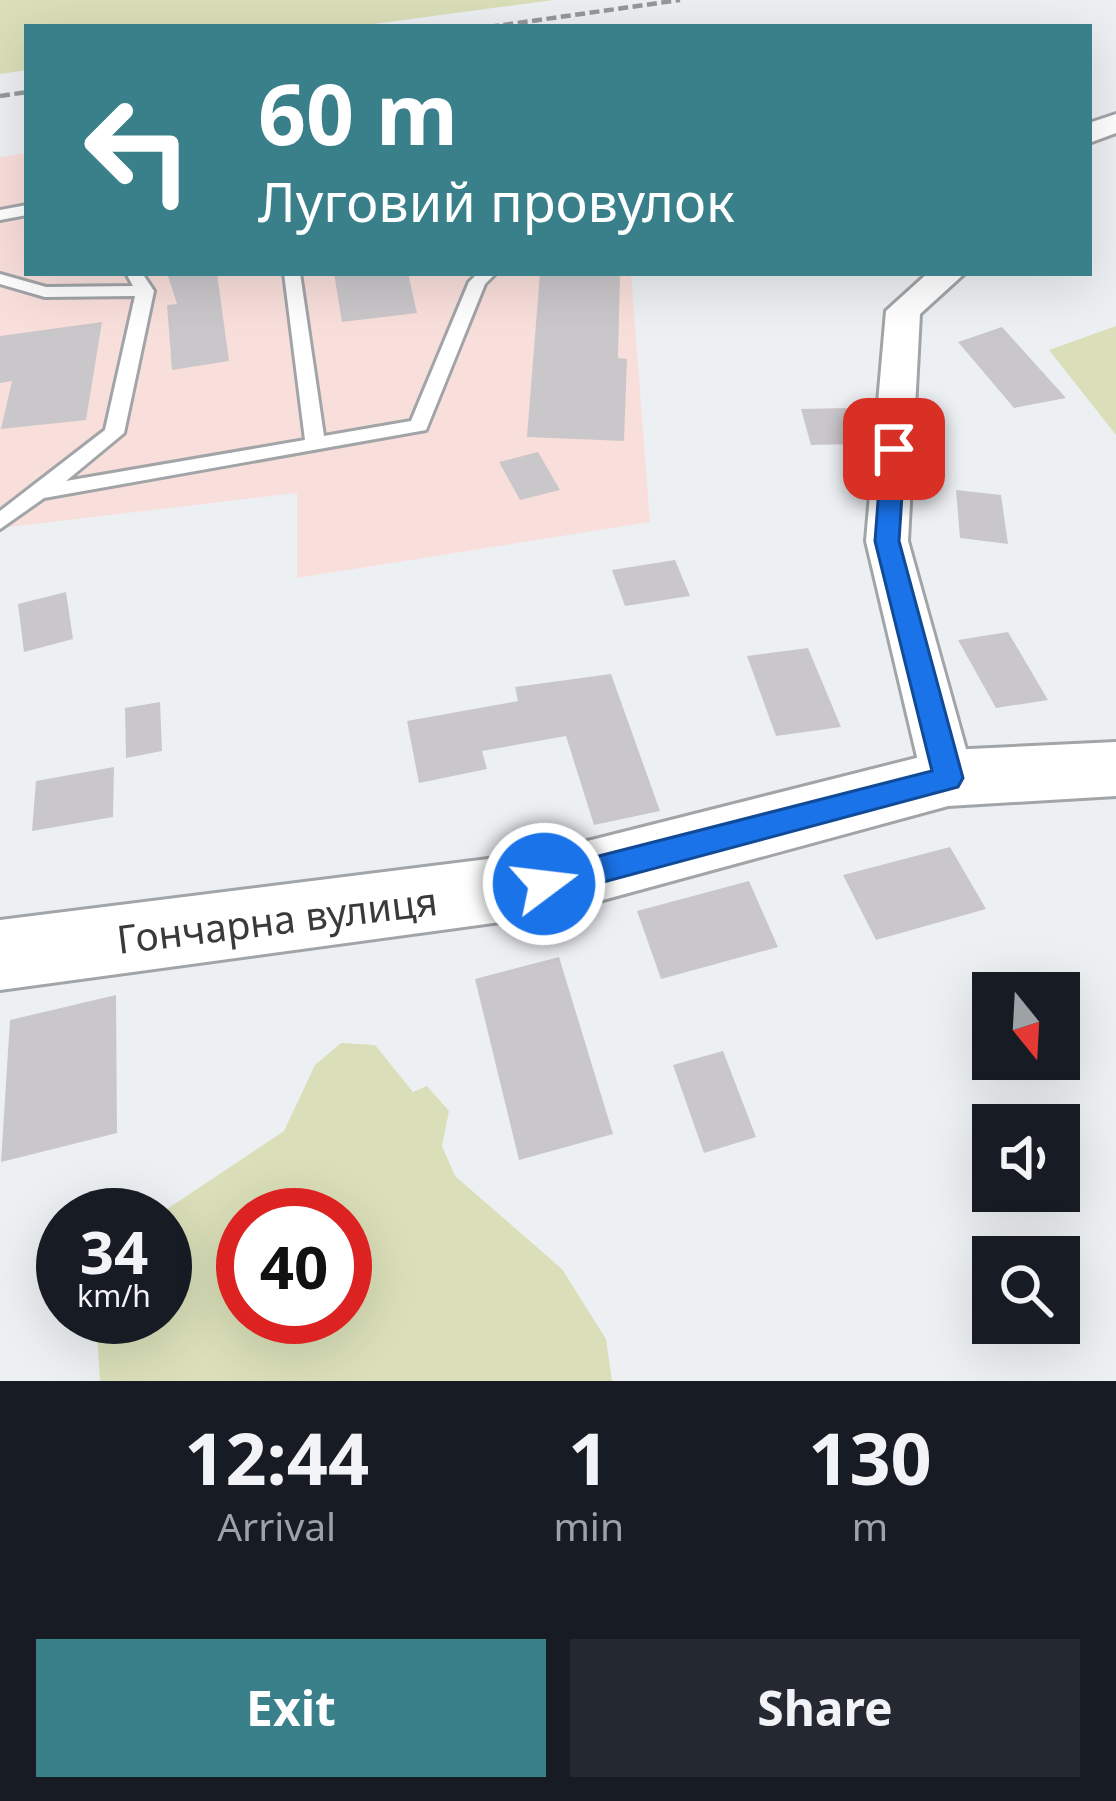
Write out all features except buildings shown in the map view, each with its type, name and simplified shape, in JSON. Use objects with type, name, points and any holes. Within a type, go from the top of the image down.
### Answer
[{"type":"street","points":[[944,276],[903,311],[887,541],[948,778]]},
{"type":"street","name":"Гончарна вулиця","points":[[0,955],[544,884],[948,778],[1116,770]]},
{"type":"lane","points":[[292,276],[316,444]]},
{"type":"lane","points":[[40,492],[419,426],[477,282],[484,276]]},
{"type":"lane","points":[[0,279],[45,292],[140,282],[114,433],[0,522]]},
{"type":"shaded area","points":[[24,153],[24,276],[631,276],[650,522],[297,578],[297,493],[0,528],[0,157]]},
{"type":"green space","points":[[0,0],[554,0],[374,24],[24,24],[24,70],[0,74]]},
{"type":"green space","points":[[1116,326],[1116,435],[1049,350]]},
{"type":"green space","points":[[341,1043],[375,1045],[413,1092],[427,1086],[449,1111],[442,1146],[455,1176],[562,1269],[606,1339],[612,1381],[100,1381],[98,1344],[192,1344],[192,1192],[284,1131],[315,1065]]},
{"type":"railway","points":[[510,24],[680,0]]},
{"type":"railway","points":[[0,96],[24,92]]},
{"type":"route","points":[[544,884],[948,778],[887,541],[894,449]]}]
